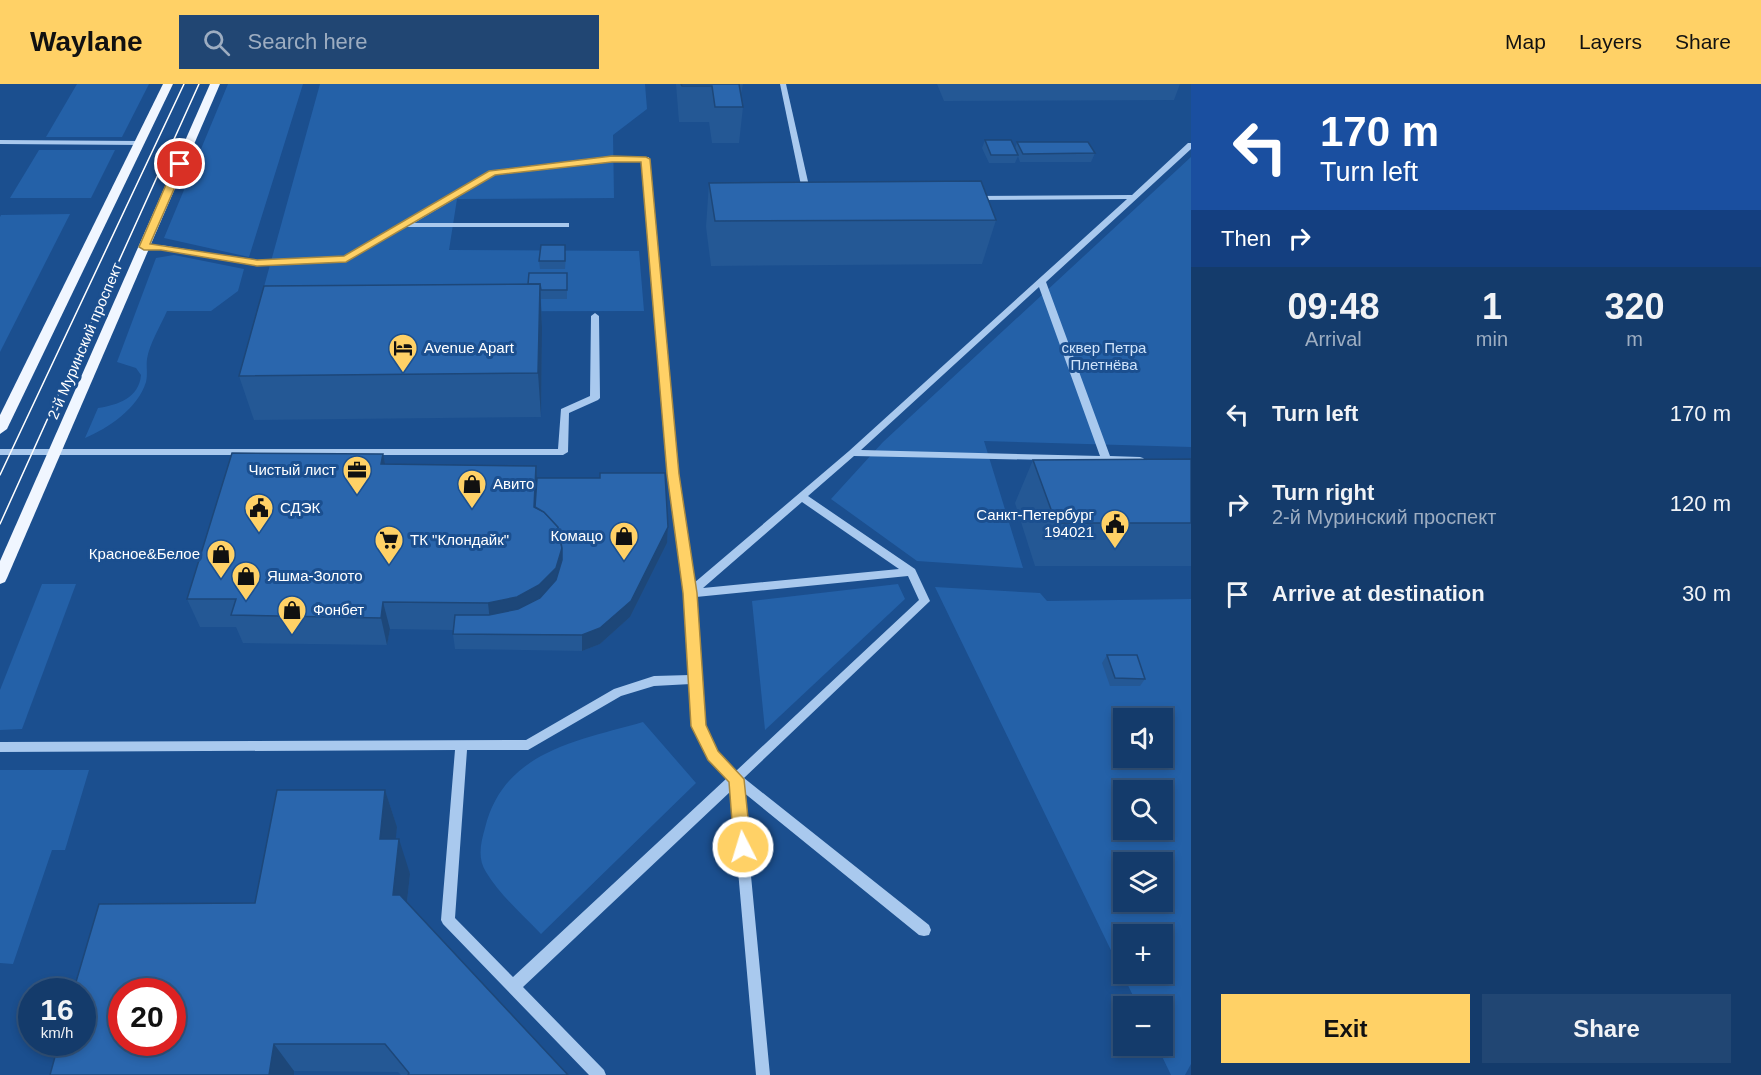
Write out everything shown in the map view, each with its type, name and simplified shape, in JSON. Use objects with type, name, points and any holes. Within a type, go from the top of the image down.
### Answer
[{"type":"main road","points":[[0,429],[168,84]]},
{"type":"main road","name":"2-й Муринский проспект","points":[[0,578],[214,84]]},
{"type":"street","points":[[783,84],[808,199]]},
{"type":"street","points":[[0,142],[140,143]]},
{"type":"street","points":[[690,593],[852,453],[1191,145]]},
{"type":"street","points":[[144,247],[161,247],[257,263],[346,259],[493,173],[612,159],[646,159],[673,474],[690,593],[698,726],[713,755],[736,779],[924,930]]},
{"type":"street","points":[[960,198],[1133,196]]},
{"type":"street","points":[[798,200],[820,199]]},
{"type":"street","points":[[404,225],[566,225]]},
{"type":"street","points":[[1041,280],[1106,459]]},
{"type":"street","points":[[0,452],[563,452],[564,411],[595,398],[595,316]]},
{"type":"street","points":[[852,453],[1148,460]]},
{"type":"street","points":[[513,987],[925,601],[911,572],[802,496]]},
{"type":"street","points":[[690,593],[911,572]]},
{"type":"street","points":[[0,747],[528,746],[618,692],[654,681],[696,679]]},
{"type":"street","points":[[461,746],[448,920],[599,1075]]},
{"type":"street","points":[[736,779],[764,1075]]},
{"type":"green space","points":[[77,84],[149,84],[122,137],[46,137]]},
{"type":"green space","points":[[228,84],[303,84],[249,257],[164,238]]},
{"type":"green space","points":[[320,84],[645,84],[647,109],[613,135],[614,198],[457,199],[449,250],[639,251],[644,311],[257,312]]},
{"type":"green space","points":[[39,150],[115,150],[91,198],[10,198]]},
{"type":"green space","name":"сквер Петра Плетнёва","points":[[1191,157],[1191,447],[984,441],[1023,568],[917,561],[831,499],[883,442]]},
{"type":"green space","points":[[70,214],[0,352],[1,215]]},
{"type":"green space","points":[[174,255],[244,269],[238,291],[211,311],[167,311],[150,347],[146,382],[142,391],[130,409],[104,429],[85,438],[98,408],[126,399],[132,395],[139,383],[141,375],[136,368],[117,362],[156,258]]},
{"type":"green space","points":[[42,584],[76,584],[22,729],[0,730],[0,690]]},
{"type":"green space","points":[[898,584],[905,599],[765,730],[752,601]]},
{"type":"green space","points":[[935,587],[1040,593],[1047,601],[1191,599],[1191,1064],[1185,1075],[1171,1075],[1162,1056],[1173,1056],[1173,996],[1133,996],[1127,984],[1173,984],[1173,924],[1113,924],[1113,954]]},
{"type":"green space","points":[[643,722],[696,783],[541,934],[505,896],[483,867],[481,844],[495,802],[508,782],[546,753],[593,736]]},
{"type":"green space","points":[[0,770],[89,770],[65,850],[52,850],[13,964],[0,963]]},
{"type":"building","points":[[681,84],[739,84],[743,107],[715,107],[712,86],[682,86]]},
{"type":"building","points":[[985,140],[1011,140],[1018,155],[991,155]]},
{"type":"building","points":[[1017,142],[1088,142],[1095,153],[1023,154]]},
{"type":"building","points":[[981,181],[996,220],[715,221],[709,183]]},
{"type":"building","points":[[541,245],[565,245],[565,261],[539,261]]},
{"type":"building","points":[[529,273],[567,273],[567,290],[541,290],[540,284],[528,284]]},
{"type":"building","points":[[540,284],[538,373],[239,376],[264,286]]},
{"type":"building","name":"ТК \"Клондайк\"","points":[[232,453],[383,454],[381,464],[536,466],[534,507],[544,512],[558,527],[562,548],[556,568],[539,585],[517,597],[488,603],[383,602],[381,618],[231,615],[236,599],[187,599]]},
{"type":"building","points":[[1191,459],[1191,523],[1056,523],[1033,460]]},
{"type":"building","points":[[600,473],[665,473],[668,527],[631,601],[600,628],[582,635],[453,634],[455,615],[489,615],[518,609],[540,598],[556,580],[562,560],[562,548],[558,527],[544,512],[535,507],[537,478],[600,478]]},
{"type":"building","points":[[1107,655],[1137,655],[1145,679],[1115,678]]},
{"type":"building","points":[[277,790],[385,790],[380,839],[399,839],[393,895],[400,895],[568,1075],[408,1075],[409,1073],[385,1044],[274,1044],[269,1075],[50,1075],[55,1056],[96,1056],[96,978],[77,978],[99,904],[255,903]]},
{"type":"tram line","points":[[0,475],[184,84]]},
{"type":"tram line","points":[[0,524],[199,84]]},
{"type":"place","name":"Avenue Apart","points":[[403,374]]},
{"type":"place","name":"Чистый лист","points":[[357,496]]},
{"type":"place","name":"Авито","points":[[472,510]]},
{"type":"place","name":"СДЭК","points":[[259,534]]},
{"type":"place","name":"Санкт-Петербург 194021","points":[[1115,550]]},
{"type":"place","name":"Комацо","points":[[624,562]]},
{"type":"place","name":"ТК \"Клондайк\"","points":[[389,566]]},
{"type":"place","name":"Красное&Белое","points":[[221,580]]},
{"type":"place","name":"Яшма-Золото","points":[[246,602]]},
{"type":"place","name":"Фонбет","points":[[292,636]]},
{"type":"route","points":[[180,164],[144,247],[161,247],[257,263],[346,259],[493,173],[612,159],[646,159],[673,474],[690,593],[698,726],[713,755],[736,779],[743,847]]}]
